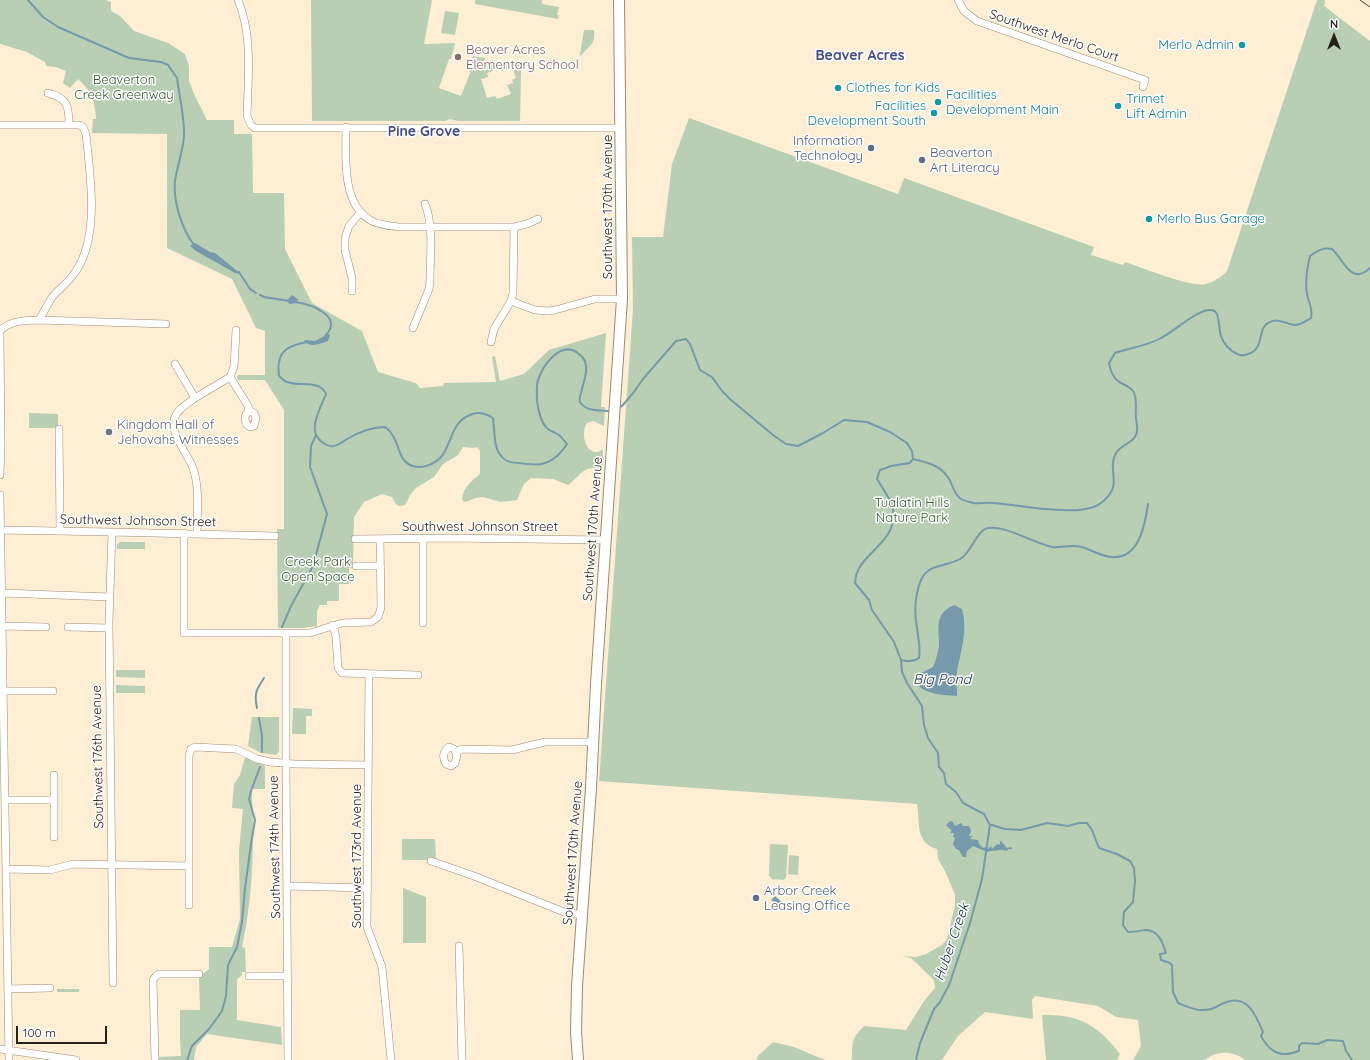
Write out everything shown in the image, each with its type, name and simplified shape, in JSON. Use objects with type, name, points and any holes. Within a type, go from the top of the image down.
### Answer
[{"type":"main road","name":"Southwest 170th Avenue","points":[[578,1060],[576,1044],[576,1011],[605,540],[622,298],[619,0]]},
{"type":"street","points":[[238,0],[246,22],[248,41],[247,116],[251,125],[255,128],[621,128]]},
{"type":"street","name":"Southwest Merlo Court","points":[[958,0],[964,10],[977,21],[1145,80],[1143,87]]},
{"type":"street","points":[[48,93],[58,96],[66,103],[69,125]]},
{"type":"street","points":[[0,125],[80,125],[83,127],[86,134],[92,221],[90,236],[85,253],[76,272],[52,297],[39,320]]},
{"type":"street","points":[[346,127],[345,170],[348,187],[360,212],[370,220],[400,227],[514,227],[527,224],[538,219]]},
{"type":"street","points":[[413,328],[429,289],[430,280],[430,227],[429,214],[425,204]]},
{"type":"street","points":[[352,290],[352,278],[345,250],[345,238],[350,226],[360,212]]},
{"type":"street","points":[[491,342],[494,328],[511,301],[514,293],[514,227]]},
{"type":"street","points":[[511,301],[535,310],[548,311],[595,299],[622,298]]},
{"type":"street","points":[[0,475],[0,331],[5,326],[21,321],[39,320],[166,324]]},
{"type":"street","points":[[197,533],[196,479],[193,468],[174,430],[173,420],[178,411],[195,398],[230,377],[234,367],[236,330]]},
{"type":"street","points":[[175,364],[195,398]]},
{"type":"street","points":[[230,377],[248,406],[249,412]]},
{"type":"street","points":[[58,429],[60,531]]},
{"type":"street","points":[[0,495],[3,691],[2,757],[5,800],[3,854],[6,869],[8,1060]]},
{"type":"street","name":"Southwest Johnson Street","points":[[1,530],[197,533],[275,536]]},
{"type":"street","name":"Southwest 176th Avenue","points":[[112,532],[109,628],[113,983]]},
{"type":"street","points":[[184,533],[184,633],[310,633],[342,623],[371,622],[378,617],[381,608],[380,539]]},
{"type":"street","name":"Southwest Johnson Street","points":[[355,538],[605,540]]},
{"type":"street","points":[[423,539],[423,623]]},
{"type":"street","points":[[356,566],[380,566]]},
{"type":"street","points":[[2,593],[110,597]]},
{"type":"street","points":[[333,625],[336,637],[337,665],[339,671],[346,674],[418,675]]},
{"type":"street","points":[[2,626],[46,627]]},
{"type":"street","points":[[68,627],[109,628]]},
{"type":"street","name":"Southwest 174th Avenue","points":[[286,634],[288,1060]]},
{"type":"street","name":"Southwest 173rd Avenue","points":[[369,674],[367,927],[382,967],[391,1060]]},
{"type":"street","points":[[3,691],[54,692]]},
{"type":"street","points":[[456,752],[462,749],[512,750],[545,742],[593,742]]},
{"type":"street","points":[[189,905],[189,756],[191,749],[195,747],[236,749],[257,759],[286,764],[368,765]]},
{"type":"street","points":[[54,775],[54,837]]},
{"type":"street","points":[[5,800],[54,800]]},
{"type":"street","points":[[431,861],[474,876],[564,912],[582,915]]},
{"type":"street","points":[[6,869],[50,870],[73,864],[189,866]]},
{"type":"street","points":[[287,886],[368,888]]},
{"type":"street","points":[[459,946],[462,1060]]},
{"type":"street","points":[[155,1060],[153,980],[160,974],[199,974]]},
{"type":"street","points":[[249,976],[287,976]]},
{"type":"street","points":[[8,989],[50,988]]},
{"type":"street","points":[[0,1049],[76,1060]]},
{"type":"green space","points":[[0,0],[106,0],[111,2],[111,11],[120,16],[134,31],[168,43],[185,54],[189,66],[189,80],[207,120],[234,120],[234,134],[252,134],[253,193],[284,193],[285,249],[312,303],[362,331],[378,372],[416,383],[420,388],[443,386],[444,383],[496,382],[492,357],[495,356],[500,381],[524,374],[549,350],[606,333],[601,407],[605,407],[604,426],[593,421],[587,423],[584,431],[585,441],[589,449],[597,452],[603,450],[602,471],[591,468],[586,469],[568,485],[553,479],[531,478],[524,484],[517,500],[500,502],[483,497],[464,502],[462,499],[464,491],[480,474],[480,451],[477,447],[463,447],[458,455],[443,464],[434,477],[416,488],[405,505],[399,506],[395,503],[392,497],[382,494],[364,502],[354,517],[353,568],[349,568],[349,584],[339,584],[339,601],[327,601],[327,605],[320,605],[317,611],[317,626],[303,628],[278,628],[277,529],[284,529],[284,410],[265,380],[238,380],[237,377],[238,375],[265,375],[265,331],[256,328],[232,279],[167,248],[167,134],[92,133],[93,119],[96,119],[95,106],[92,96],[78,79],[70,88],[63,83],[66,71],[56,67],[46,66],[45,62],[27,52],[0,44]]},
{"type":"green space","points":[[311,0],[432,0],[424,44],[455,43],[451,59],[449,59],[439,88],[461,96],[470,73],[470,63],[473,56],[485,58],[485,63],[500,65],[501,61],[508,62],[508,69],[502,71],[501,68],[487,73],[488,77],[481,79],[487,98],[495,96],[497,99],[511,94],[507,85],[513,83],[512,80],[516,78],[512,64],[522,65],[520,121],[458,121],[450,119],[445,121],[312,121]]},
{"type":"green space","points":[[475,0],[542,0],[542,4],[559,7],[557,15],[559,15],[558,19],[475,4]]},
{"type":"green space","name":"Tualatin Hills Nature Park","points":[[1317,0],[1325,0],[1324,6],[1370,41],[1370,1060],[1245,1060],[1230,1053],[1220,1053],[1205,1060],[1133,1060],[1141,1046],[1138,1020],[1116,1017],[1098,1006],[1035,996],[1032,1000],[1033,1019],[985,1012],[958,1036],[942,1060],[850,1060],[852,1059],[852,1048],[855,1037],[864,1026],[906,1030],[924,1001],[935,988],[934,980],[911,958],[902,956],[916,957],[926,954],[942,945],[947,939],[955,905],[955,895],[946,873],[938,859],[937,849],[925,842],[922,837],[917,804],[599,781],[633,310],[632,237],[663,237],[672,164],[689,118],[898,194],[904,178],[1094,247],[1091,255],[1123,265],[1125,262],[1189,283],[1209,283],[1227,271]]},
{"type":"green space","points":[[445,11],[459,13],[455,35],[441,33]]},
{"type":"green space","points":[[584,30],[594,30],[594,39],[581,56],[580,55]]},
{"type":"green space","points":[[29,413],[58,414],[58,427],[29,428]]},
{"type":"green space","points":[[120,542],[145,542],[145,549],[117,549],[117,545]]},
{"type":"green space","points":[[116,670],[145,670],[145,678],[116,677]]},
{"type":"green space","points":[[116,685],[145,686],[145,693],[116,693]]},
{"type":"green space","points":[[293,708],[312,709],[312,716],[306,716],[306,734],[292,734]]},
{"type":"green space","points":[[252,717],[279,717],[279,751],[276,755],[261,753],[248,746]]},
{"type":"green space","points":[[245,757],[265,766],[265,789],[252,789],[252,876],[242,947],[245,948],[246,972],[242,972],[242,975],[237,979],[237,1020],[281,1027],[282,1045],[207,1034],[196,1047],[194,1060],[159,1060],[159,1057],[181,1056],[180,1010],[200,1010],[199,977],[209,969],[209,947],[232,947],[240,919],[239,851],[243,809],[232,808],[234,784],[240,775]]},
{"type":"green space","points":[[402,839],[435,839],[436,860],[402,860]]},
{"type":"green space","points":[[770,844],[788,845],[786,878],[783,880],[772,879],[769,876]]},
{"type":"green space","points":[[789,855],[799,856],[798,875],[788,874]]},
{"type":"green space","points":[[403,888],[426,897],[426,943],[403,943]]},
{"type":"green space","points":[[57,989],[79,989],[79,992],[57,992]]},
{"type":"green space","points":[[1042,1015],[1067,1017],[1087,1023],[1112,1044],[1120,1054],[1117,1060],[1046,1060]]},
{"type":"green space","points":[[773,1042],[794,1047],[825,1060],[756,1060],[758,1056]]},
{"type":"water","points":[[195,243],[210,252],[215,253],[241,274],[235,273],[196,251],[190,246]]},
{"type":"water","points":[[292,295],[298,299],[297,303],[289,304],[287,300]]},
{"type":"water","points":[[328,334],[330,335],[328,341],[322,343],[312,345],[304,341],[315,341]]},
{"type":"water","name":"Big Pond","points":[[954,605],[962,609],[964,617],[963,640],[957,671],[957,696],[931,693],[918,685],[920,675],[933,667],[938,652],[938,627],[940,618],[946,610]]},
{"type":"water","points":[[950,821],[953,822],[955,826],[961,823],[963,826],[969,826],[971,831],[969,836],[973,835],[970,839],[978,840],[979,844],[983,848],[986,847],[988,849],[991,846],[992,849],[996,845],[1000,844],[1001,841],[1007,848],[1011,847],[1012,849],[1008,849],[1007,851],[1001,850],[987,852],[973,846],[967,851],[966,857],[963,857],[953,844],[955,838],[953,837],[954,833],[950,832],[952,831],[946,825]]},
{"type":"water","points":[[775,896],[783,903],[775,911],[770,906],[775,904],[771,900]]},
{"type":"waterway","points":[[28,0],[43,17],[58,27],[129,58],[161,62],[168,65],[177,78],[183,115],[184,136],[175,181],[175,198],[182,223],[194,245]]},
{"type":"waterway","points":[[913,459],[940,469],[949,479],[958,497],[973,503],[991,503],[1067,510],[1083,510],[1093,507],[1101,503],[1112,490],[1114,484],[1113,460],[1116,453],[1135,438],[1137,428],[1135,394],[1130,388],[1117,380],[1113,376],[1111,370],[1109,363],[1115,353],[1156,341],[1199,313],[1211,310],[1218,316],[1220,333],[1225,344],[1234,353],[1242,356],[1257,348],[1263,330],[1268,323],[1272,321],[1279,321],[1297,325],[1311,318],[1312,311],[1306,289],[1307,270],[1310,256],[1323,249],[1332,249],[1344,265],[1353,273],[1363,273],[1370,268]]},
{"type":"waterway","points":[[239,272],[250,289],[256,293]]},
{"type":"waterway","points":[[260,295],[289,301]]},
{"type":"waterway","points":[[295,302],[316,308],[328,317],[331,323],[330,329],[325,336]]},
{"type":"waterway","points":[[619,408],[676,341],[686,339],[690,344],[700,370],[712,377],[722,391],[731,400],[786,444],[798,446],[844,420],[867,422],[890,432],[907,443],[912,451],[913,459],[910,463],[891,466],[880,470],[877,479],[889,498],[892,506],[893,522],[889,532],[857,572],[855,583],[869,600],[872,610],[894,642],[901,660],[902,672],[907,683],[922,706],[924,725],[928,738],[938,753],[939,767],[944,773],[946,784],[956,792],[963,803],[984,814],[990,825]]},
{"type":"waterway","points":[[307,342],[288,348],[281,356],[278,368],[279,376],[285,381],[319,386],[326,394],[316,419],[315,432],[317,437],[327,445],[335,446],[365,430],[385,427],[393,436],[402,458],[410,465],[418,467],[427,466],[438,460],[445,452],[452,434],[459,423],[464,418],[476,413],[484,414],[493,418],[497,449],[506,460],[514,463],[543,464],[557,456],[567,444],[560,436],[544,425],[537,401],[537,385],[540,374],[548,361],[559,352],[572,350],[579,354],[585,362],[586,372],[580,402],[590,409],[611,411]]},
{"type":"waterway","points":[[282,627],[291,606],[313,566],[327,514],[310,467],[311,446],[316,435]]},
{"type":"waterway","points":[[901,660],[910,661],[919,658],[920,646],[915,610],[917,592],[924,575],[933,568],[955,562],[964,556],[985,529],[999,528],[1052,547],[1078,546],[1111,557],[1121,556],[1128,553],[1139,540],[1145,522],[1148,504]]},
{"type":"waterway","points":[[257,708],[256,692],[264,678]]},
{"type":"waterway","points":[[259,718],[262,736],[262,752]]},
{"type":"waterway","points":[[187,1060],[192,1046],[209,1029],[222,1011],[226,996],[228,965],[237,947],[242,922],[245,888],[255,820],[249,799],[260,767]]},
{"type":"waterway","points":[[990,825],[1005,829],[1021,830],[1047,823],[1068,826],[1079,823],[1087,823],[1092,830],[1099,848],[1117,854],[1130,861],[1134,868],[1135,881],[1133,902],[1124,912],[1123,925],[1128,932],[1150,930],[1157,934],[1166,953],[1160,954],[1161,960],[1172,965],[1173,992],[1178,1003],[1194,1009],[1208,1010],[1224,1003],[1239,1001],[1250,1007],[1263,1032],[1261,1036],[1264,1042],[1272,1050],[1281,1054],[1287,1054],[1299,1051],[1299,1046],[1302,1043],[1318,1044],[1327,1040],[1343,1041],[1346,1051],[1352,1060]]},
{"type":"waterway","name":"Huber Creek","points":[[916,1060],[920,1043],[934,1009],[940,1002],[949,985],[970,923],[982,879],[990,825]]},
{"type":"tram line","points":[[1360,0],[1370,7]]},
{"type":"place","name":"Merlo Admin","points":[[1242,45]]},
{"type":"place","name":"Beaver Acres Elementary School","points":[[458,57]]},
{"type":"place","name":"Clothes for Kids","points":[[838,88]]},
{"type":"place","name":"Facilities Development Main","points":[[938,102]]},
{"type":"place","name":"Trimet Lift Admin","points":[[1118,106]]},
{"type":"place","name":"Facilities Development South","points":[[934,113]]},
{"type":"place","name":"Information Technology","points":[[871,148]]},
{"type":"place","name":"Beaverton Art Literacy","points":[[922,160]]},
{"type":"place","name":"Merlo Bus Garage","points":[[1149,219]]},
{"type":"place","name":"Kingdom Hall of Jehovahs Witnesses","points":[[109,432]]},
{"type":"place","name":"Arbor Creek Leasing Office","points":[[756,898]]},
{"type":"district","name":"Beaver Acres","points":[[860,56]]},
{"type":"district","name":"Pine Grove","points":[[424,132]]},
{"type":"park label","name":"Beaverton Creek Greenway","points":[[124,88]]},
{"type":"park label","name":"Creek Park Open Space","points":[[318,570]]}]
